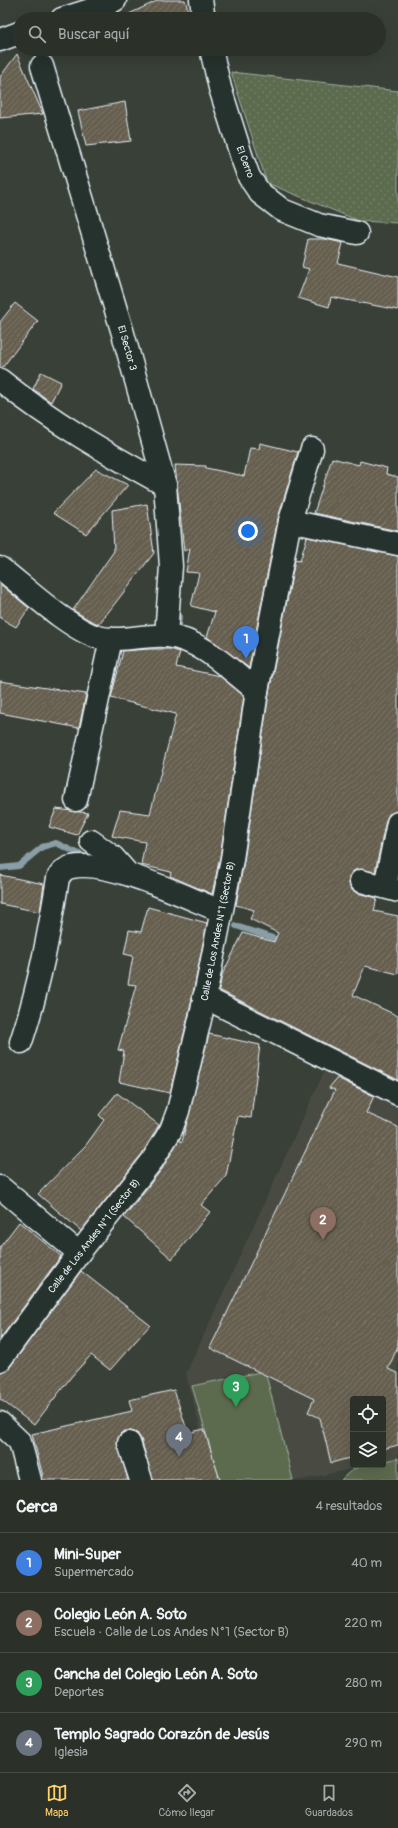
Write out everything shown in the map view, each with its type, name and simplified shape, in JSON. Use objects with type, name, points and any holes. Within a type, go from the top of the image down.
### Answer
[{"type":"street","points":[[84,12],[106,5],[114,0]]},
{"type":"street","points":[[201,0],[203,12]]},
{"type":"street","points":[[0,40],[12,36]]},
{"type":"street","name":"El Cerro","points":[[213,56],[220,88],[242,158],[249,177],[260,193],[282,210],[319,224],[357,233]]},
{"type":"street","name":"El Sector 3","points":[[42,66],[122,330],[164,485],[171,566],[166,636]]},
{"type":"street","points":[[0,380],[65,427],[110,456],[164,485]]},
{"type":"street","name":"Calle de Los Andes N°1 (Sector B)","points":[[0,1360],[79,1253],[152,1161],[171,1130],[178,1111],[204,997],[232,859],[257,691],[290,521],[312,449]]},
{"type":"street","points":[[290,521],[398,544]]},
{"type":"street","points":[[0,568],[77,628],[96,636],[110,639],[166,636],[187,641],[208,653],[257,691]]},
{"type":"street","points":[[76,800],[110,639]]},
{"type":"street","points":[[362,881],[391,889],[398,823]]},
{"type":"street","points":[[90,841],[113,857],[129,875]]},
{"type":"street","points":[[21,1042],[34,1005],[58,878],[63,871],[70,867],[97,866],[129,875],[221,911]]},
{"type":"street","points":[[204,997],[398,1094]]},
{"type":"street","points":[[0,1187],[79,1253]]},
{"type":"street","points":[[0,1423],[20,1442],[30,1480]]},
{"type":"street","points":[[129,1443],[141,1480]]},
{"type":"shaded area","points":[[324,1072],[398,1105],[398,1458],[386,1461],[386,1396],[350,1396],[350,1468],[355,1468],[301,1480],[214,1480],[186,1374]]},
{"type":"green space","points":[[231,72],[398,91],[398,223],[359,221],[267,183]]},
{"type":"green space","points":[[265,1371],[293,1480],[220,1480],[192,1386]]},
{"type":"green space","points":[[398,1458],[398,1480],[341,1480],[351,1471],[358,1468],[386,1468],[386,1461]]},
{"type":"building","points":[[159,0],[185,0],[189,12],[133,12]]},
{"type":"building","points":[[16,56],[18,56],[43,114],[0,118],[0,77]]},
{"type":"building","points":[[125,102],[131,141],[86,146],[78,111]]},
{"type":"building","points":[[308,239],[325,239],[343,243],[338,263],[398,277],[398,310],[331,297],[329,307],[298,298],[309,269],[302,267]]},
{"type":"building","points":[[15,303],[38,321],[2,368],[0,368],[0,322]]},
{"type":"building","points":[[41,372],[61,382],[51,402],[33,389]]},
{"type":"building","points":[[260,443],[298,452],[278,518],[249,668],[207,637],[215,612],[191,606],[199,573],[186,572],[190,548],[184,551],[175,465],[206,466],[206,468],[244,476],[250,448],[259,449]]},
{"type":"building","points":[[332,458],[359,465],[360,461],[387,468],[386,474],[398,477],[398,531],[314,513]]},
{"type":"building","points":[[96,469],[128,485],[86,534],[53,513]]},
{"type":"building","points":[[147,504],[154,553],[99,624],[91,621],[73,610],[114,551],[112,510]]},
{"type":"building","points":[[307,537],[398,556],[398,811],[389,814],[386,820],[375,872],[357,869],[352,872],[349,877],[349,884],[352,890],[357,893],[377,898],[374,911],[398,916],[398,974],[365,966],[353,995],[398,1016],[398,1080],[219,990],[222,975],[243,933],[274,942],[278,933],[250,919],[254,910],[236,905],[269,693],[295,560],[300,561]]},
{"type":"building","points":[[0,584],[29,608],[16,627],[0,618]]},
{"type":"building","points":[[170,649],[180,652],[176,667],[220,676],[244,696],[220,857],[212,894],[170,876],[171,872],[141,865],[145,842],[112,836],[120,810],[150,814],[176,714],[111,698],[123,651]]},
{"type":"building","points":[[0,681],[86,694],[79,728],[0,713]]},
{"type":"building","points":[[56,809],[88,813],[77,835],[49,827]]},
{"type":"building","points":[[0,875],[44,884],[40,912],[0,904]]},
{"type":"building","points":[[148,907],[207,923],[190,1008],[170,1093],[119,1082],[124,1051],[118,1050],[136,985],[128,984],[133,956],[124,954],[129,930],[141,932]]},
{"type":"building","points":[[209,1034],[260,1045],[251,1118],[238,1116],[226,1176],[201,1205],[210,1212],[172,1259],[124,1217],[162,1169],[179,1140],[182,1142]]},
{"type":"building","points":[[337,1078],[374,1096],[366,1113],[398,1127],[398,1346],[388,1369],[398,1373],[398,1445],[386,1448],[386,1396],[350,1396],[350,1458],[331,1463],[320,1418],[308,1412],[314,1399],[210,1348],[335,1090],[329,1088]]},
{"type":"building","points":[[117,1093],[159,1125],[142,1154],[81,1231],[38,1194],[86,1145],[104,1120],[99,1115]]},
{"type":"building","points":[[19,1222],[61,1256],[0,1339],[0,1247]]},
{"type":"building","points":[[81,1271],[150,1325],[110,1370],[91,1355],[71,1377],[34,1425],[0,1399],[0,1372],[5,1371],[10,1367]]},
{"type":"building","points":[[174,1390],[188,1433],[204,1429],[220,1480],[153,1480],[141,1439],[137,1433],[125,1431],[120,1434],[117,1441],[128,1480],[44,1480],[32,1434],[132,1411],[129,1400]]},
{"type":"waterway","points":[[179,617],[179,631]]},
{"type":"waterway","points":[[0,868],[19,866],[42,847],[56,843],[90,859]]},
{"type":"waterway","points":[[236,926],[282,941]]},
{"type":"place","name":"Mini-Super","points":[[246,659]]},
{"type":"place","name":"Colegio León A. Soto","points":[[323,1240]]},
{"type":"place","name":"Cancha del Colegio León A. Soto","points":[[236,1407]]},
{"type":"place","name":"Templo Sagrado Corazón de Jesús","points":[[179,1457]]}]
